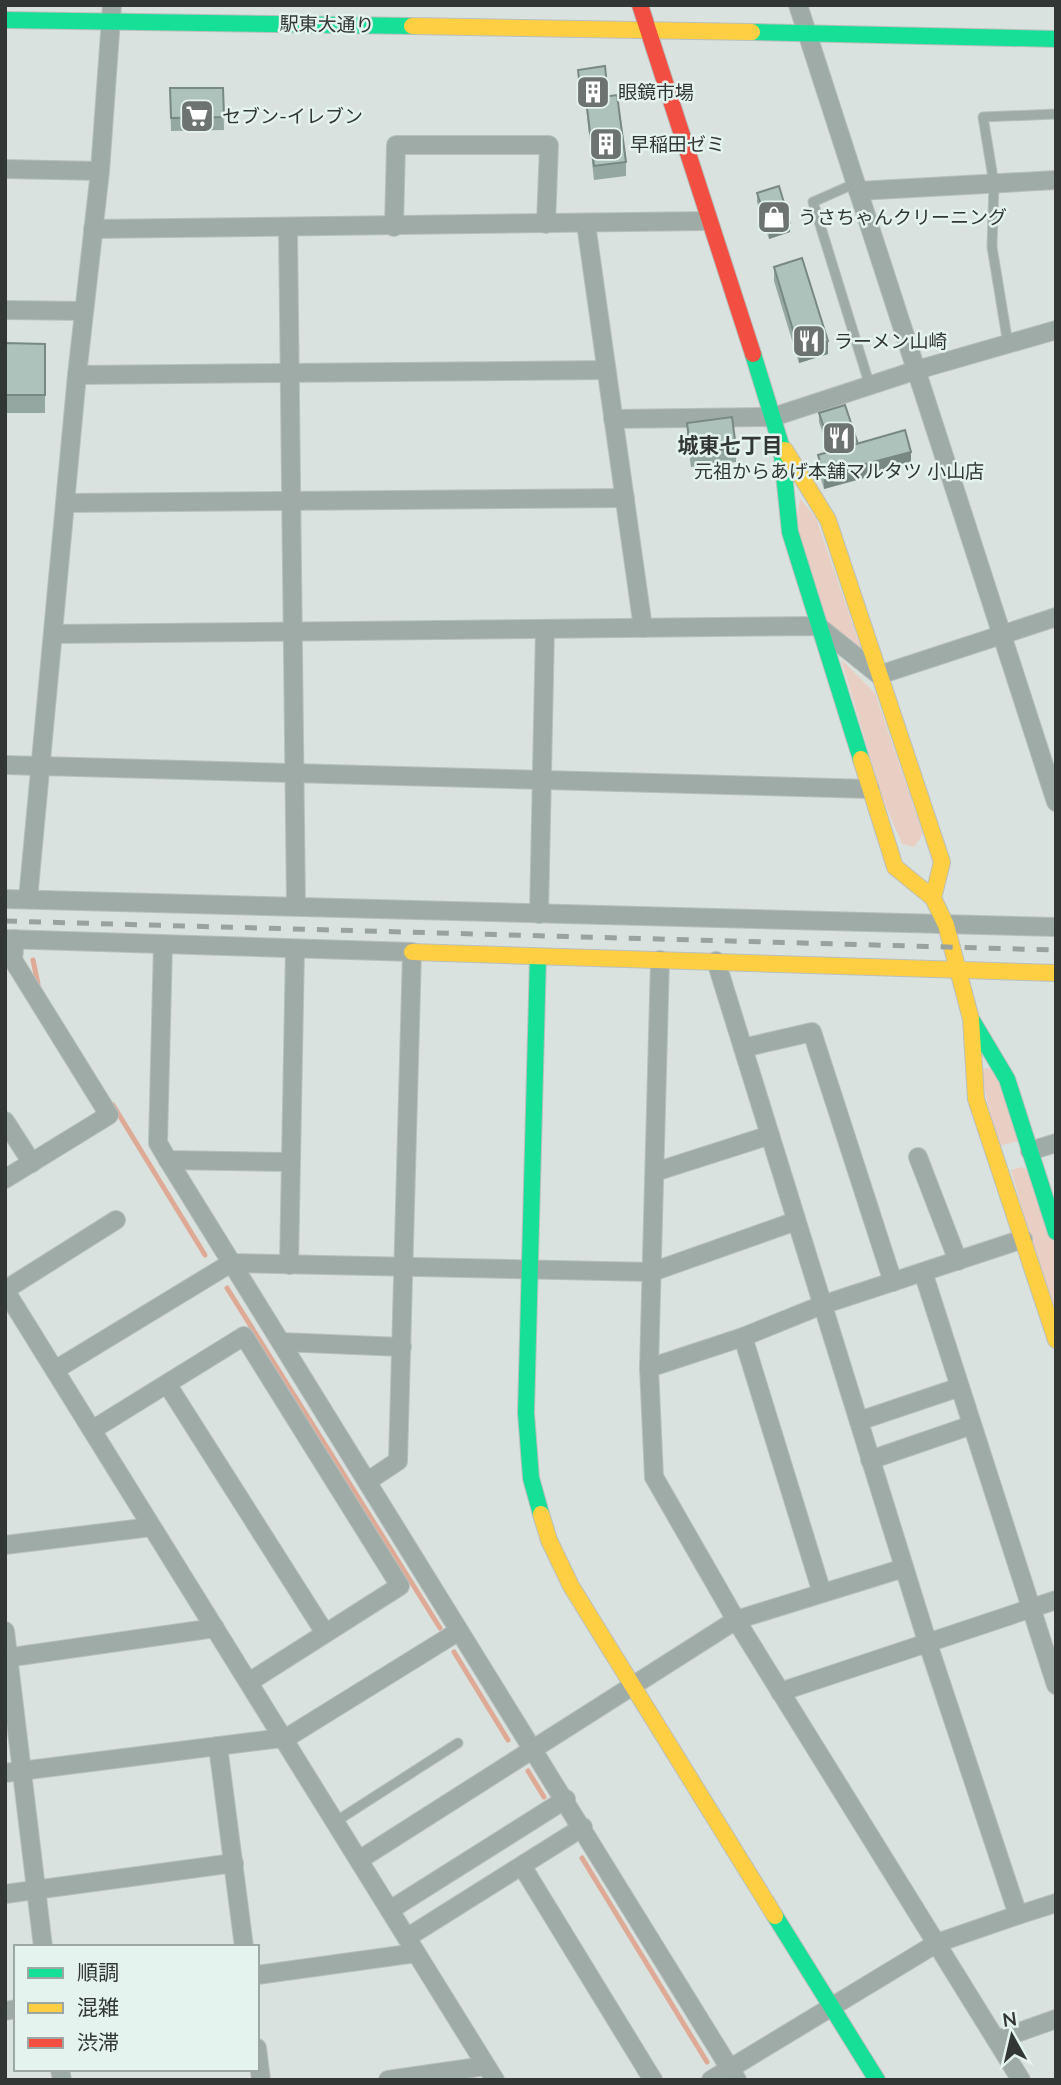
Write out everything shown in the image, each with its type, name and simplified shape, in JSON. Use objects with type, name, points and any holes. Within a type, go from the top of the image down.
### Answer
[{"type":"street","points":[[640,5],[773,417],[781,445],[790,532],[895,867],[933,898],[946,925],[971,1019],[976,1099],[1056,1340]]},
{"type":"street","points":[[798,5],[1056,802]]},
{"type":"street","points":[[28,900],[77,375],[100,171],[111,13]]},
{"type":"street","name":"駅東大通り","points":[[5,20],[111,13],[1056,39]]},
{"type":"street","points":[[394,227],[396,145],[549,145],[546,224]]},
{"type":"street","points":[[5,169],[100,171]]},
{"type":"street","points":[[857,187],[1056,180]]},
{"type":"street","points":[[93,229],[288,229],[708,222]]},
{"type":"street","points":[[586,224],[643,628]]},
{"type":"street","points":[[288,229],[296,905]]},
{"type":"street","points":[[5,310],[84,311]]},
{"type":"street","points":[[613,419],[773,417],[917,370],[1056,330]]},
{"type":"street","points":[[77,375],[606,370]]},
{"type":"street","points":[[781,445],[828,520],[942,862],[933,898]]},
{"type":"street","points":[[65,503],[625,498]]},
{"type":"street","points":[[879,676],[1056,617]]},
{"type":"street","points":[[53,634],[818,626],[879,676]]},
{"type":"street","points":[[538,914],[545,629]]},
{"type":"street","points":[[5,765],[870,789]]},
{"type":"street","points":[[5,899],[1056,927]]},
{"type":"street","points":[[5,1179],[109,1115],[13,960],[10,939],[1056,973]]},
{"type":"street","points":[[163,944],[158,1143],[734,2074]]},
{"type":"street","points":[[289,1265],[295,949]]},
{"type":"street","points":[[368,1481],[398,1461],[412,952]]},
{"type":"street","points":[[538,957],[526,1413],[531,1478],[549,1540],[633,1686],[877,2080]]},
{"type":"street","points":[[660,960],[649,1368],[654,1478],[779,1692],[1021,2080]]},
{"type":"street","points":[[716,961],[927,1642],[1018,1915]]},
{"type":"street","points":[[971,1019],[1007,1079],[1056,1231]]},
{"type":"street","points":[[743,1048],[812,1032],[893,1282]]},
{"type":"street","points":[[5,1121],[32,1163]]},
{"type":"street","points":[[655,1172],[770,1135]]},
{"type":"street","points":[[1030,1151],[1056,1143]]},
{"type":"street","points":[[918,1157],[958,1261]]},
{"type":"street","points":[[168,1160],[289,1162]]},
{"type":"street","points":[[116,1220],[5,1290],[14,1322],[55,1370],[490,2073],[388,2080]]},
{"type":"street","points":[[55,1370],[231,1264],[652,1272],[796,1221]]},
{"type":"street","points":[[649,1368],[743,1337],[822,1305],[1023,1240]]},
{"type":"street","points":[[923,1272],[1056,1685]]},
{"type":"street","points":[[92,1430],[244,1336],[400,1586],[249,1682]]},
{"type":"street","points":[[743,1337],[822,1593]]},
{"type":"street","points":[[281,1342],[401,1347]]},
{"type":"street","points":[[167,1384],[325,1633]]},
{"type":"street","points":[[859,1421],[960,1387]]},
{"type":"street","points":[[870,1460],[972,1425]]},
{"type":"street","points":[[5,1545],[152,1527]]},
{"type":"street","points":[[359,1860],[736,1620],[904,1567]]},
{"type":"street","points":[[779,1692],[1056,1600]]},
{"type":"street","points":[[7,1658],[215,1628]]},
{"type":"street","points":[[5,1631],[13,1772],[36,1890],[43,1945]]},
{"type":"street","points":[[13,1772],[283,1739],[459,1631]]},
{"type":"street","points":[[218,1746],[244,1945]]},
{"type":"street","points":[[390,1910],[566,1799]]},
{"type":"street","points":[[259,1975],[412,1945],[522,1866],[583,1827]]},
{"type":"street","points":[[5,1894],[234,1863]]},
{"type":"street","points":[[522,1866],[653,2080]]},
{"type":"street","points":[[711,2080],[734,2074],[831,2006],[937,1943],[1056,1903]]},
{"type":"street","points":[[997,2040],[1056,2019]]},
{"type":"lane","points":[[1008,344],[992,247],[994,184],[983,117],[1056,114]]},
{"type":"lane","points":[[857,187],[813,202],[870,386]]},
{"type":"lane","points":[[335,1822],[458,1743]]},
{"type":"shaded area","points":[[800,498],[816,518],[864,657],[827,624],[796,523]]},
{"type":"shaded area","points":[[841,659],[875,693],[923,834],[914,847],[902,844],[883,800]]},
{"type":"shaded area","points":[[994,1069],[1022,1140],[996,1147],[981,1070]]},
{"type":"shaded area","points":[[1022,1167],[1032,1174],[1056,1249],[1056,1329],[1011,1170]]},
{"type":"building","name":"眼鏡市場","points":[[605,66],[608,96],[581,98],[578,70]]},
{"type":"building","points":[[170,88],[223,88],[224,117],[171,118]]},
{"type":"building","name":"早稲田ゼミ","points":[[617,95],[626,162],[594,166],[586,99]]},
{"type":"building","name":"うさちゃんクリーニング","points":[[779,186],[790,223],[769,230],[757,193]]},
{"type":"building","points":[[802,258],[828,341],[799,350],[774,267]]},
{"type":"building","points":[[5,343],[45,344],[45,395],[5,395]]},
{"type":"building","name":"元祖からあげ本舗マルタツ 小山店","points":[[845,405],[858,444],[832,451],[819,413]]},
{"type":"building","points":[[732,417],[736,448],[691,454],[687,423]]},
{"type":"building","points":[[905,430],[911,452],[824,475],[818,455]]},
{"type":"waterway","points":[[33,960],[38,984]]},
{"type":"waterway","points":[[113,1105],[205,1255]]},
{"type":"waterway","points":[[227,1288],[440,1628]]},
{"type":"waterway","points":[[454,1652],[508,1740]]},
{"type":"waterway","points":[[528,1771],[544,1797]]},
{"type":"waterway","points":[[582,1858],[707,2062]]},
{"type":"railway","points":[[5,921],[1056,950]]},
{"type":"traffic: fast","points":[[5,20],[412,26]]},
{"type":"traffic: fast","points":[[752,32],[1056,39]]},
{"type":"traffic: fast","points":[[753,354],[781,445],[790,532],[861,759]]},
{"type":"traffic: fast","points":[[538,957],[526,1413],[531,1478],[541,1514]]},
{"type":"traffic: fast","points":[[973,1022],[1007,1079],[1056,1232]]},
{"type":"traffic: fast","points":[[775,1916],[877,2080]]},
{"type":"traffic: slow","points":[[412,26],[752,32]]},
{"type":"traffic: slow","points":[[785,450],[828,520],[942,862],[933,898]]},
{"type":"traffic: slow","points":[[861,759],[895,867],[933,898],[946,925],[971,1019],[976,1099],[1056,1340]]},
{"type":"traffic: slow","points":[[412,952],[1056,973]]},
{"type":"traffic: slow","points":[[541,1514],[549,1540],[571,1586],[775,1916]]},
{"type":"traffic: jam","points":[[640,5],[753,354]]},
{"type":"place","name":"眼鏡市場","points":[[593,92]]},
{"type":"place","name":"セブン-イレブン","points":[[197,116]]},
{"type":"place","name":"早稲田ゼミ","points":[[606,144]]},
{"type":"place","name":"うさちゃんクリーニング","points":[[774,217]]},
{"type":"place","name":"ラーメン山崎","points":[[809,341]]},
{"type":"place","name":"元祖からあげ本舗マルタツ 小山店","points":[[839,438]]},
{"type":"district","name":"城東七丁目","points":[[730,446]]}]
